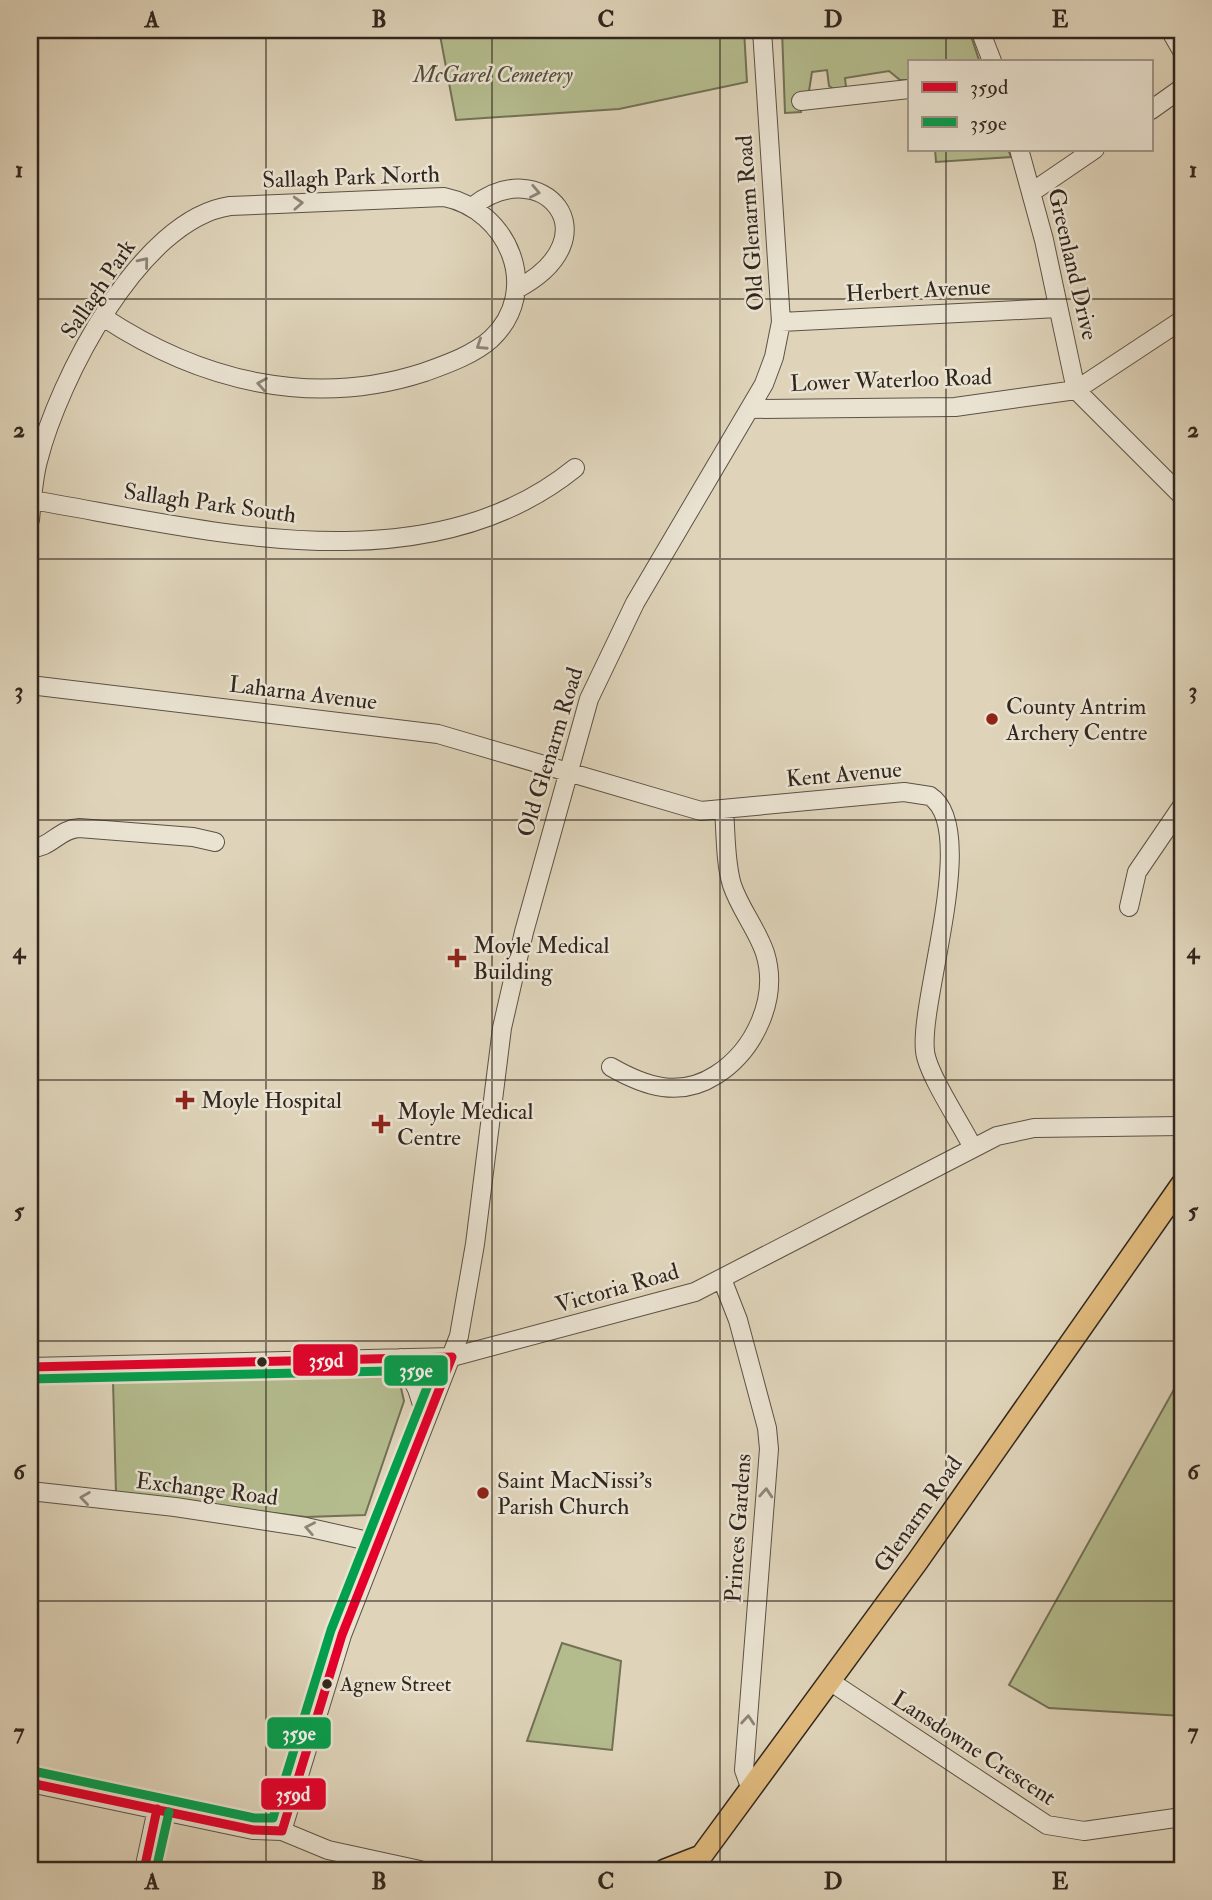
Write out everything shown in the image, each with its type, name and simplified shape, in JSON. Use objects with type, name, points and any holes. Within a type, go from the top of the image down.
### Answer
[{"type":"main road","name":"Glenarm Road","points":[[696,1863],[750,1787],[831,1682],[1182,1184]]},
{"type":"main road","points":[[665,1870],[696,1863]]},
{"type":"street","name":"Old Glenarm Road","points":[[452,1357],[459,1336],[475,1244],[502,1028],[567,771],[589,699],[610,649],[751,409],[774,357],[781,322],[762,30]]},
{"type":"street","points":[[980,30],[992,60]]},
{"type":"street","points":[[1170,30],[1182,51]]},
{"type":"street","points":[[1152,109],[1182,88]]},
{"type":"street","points":[[801,101],[908,89]]},
{"type":"street","name":"Greenland Drive","points":[[1019,150],[1032,192],[1076,390]]},
{"type":"street","points":[[1032,192],[1094,150]]},
{"type":"street","points":[[103,317],[161,352],[210,372],[263,385],[335,388],[393,381],[465,355],[497,332],[517,289],[516,269],[506,241],[471,207],[492,193],[525,190],[547,195],[558,209],[565,227],[561,250],[544,272],[517,289]]},
{"type":"street","name":"Sallagh Park North","points":[[230,206],[436,197],[471,207]]},
{"type":"street","name":"Sallagh Park","points":[[30,520],[45,438],[82,354],[103,317],[142,262],[165,238],[197,215],[230,206]]},
{"type":"street","name":"Herbert Avenue","points":[[781,322],[1058,308]]},
{"type":"street","points":[[1182,320],[1076,390],[1182,496]]},
{"type":"street","name":"Lower Waterloo Road","points":[[751,409],[956,407],[1076,390]]},
{"type":"street","name":"Sallagh Park South","points":[[32,500],[261,539],[352,540],[422,533],[471,522],[535,496],[575,468]]},
{"type":"street","name":"Laharna Avenue","points":[[30,685],[438,734],[567,771]]},
{"type":"street","name":"Kent Avenue","points":[[567,771],[688,808],[724,810],[914,791],[926,794],[938,802],[943,811],[950,872],[925,1053],[972,1146]]},
{"type":"street","points":[[1129,907],[1137,872],[1182,806]]},
{"type":"street","points":[[611,1067],[634,1080],[660,1088],[694,1086],[732,1063],[759,1025],[768,989],[766,961],[731,881],[724,810]]},
{"type":"street","points":[[30,848],[44,847],[66,829],[79,828],[182,836],[215,842]]},
{"type":"street","name":"Victoria Road","points":[[30,1367],[452,1357],[695,1292],[972,1146],[996,1136],[1034,1128],[1182,1126]]},
{"type":"street","name":"Princes Gardens","points":[[722,1279],[738,1320],[767,1428],[769,1448],[744,1770],[750,1787]]},
{"type":"street","points":[[282,1831],[326,1683],[377,1543],[452,1357]]},
{"type":"street","points":[[401,1358],[417,1388],[426,1417]]},
{"type":"street","name":"Exchange Road","points":[[30,1491],[201,1511],[306,1527],[377,1543]]},
{"type":"street","name":"Lansdowne Crescent","points":[[831,1682],[1047,1825],[1084,1831],[1182,1817]]},
{"type":"street","points":[[30,1783],[253,1830],[282,1831],[328,1849],[420,1870]]},
{"type":"street","points":[[144,1870],[157,1809]]},
{"type":"green space","name":"McGarel Cemetery","points":[[439,30],[744,30],[747,82],[619,109],[456,120]]},
{"type":"green space","points":[[782,30],[969,30],[979,60],[908,60],[908,80],[900,80],[889,71],[845,78],[846,87],[837,91],[829,86],[827,70],[812,72],[809,91],[800,95],[801,112],[785,113]]},
{"type":"green space","points":[[935,150],[1008,150],[1011,157],[936,162]]},
{"type":"green space","points":[[1182,1375],[1182,1716],[1049,1708],[1009,1685]]},
{"type":"green space","points":[[399,1379],[404,1401],[365,1515],[306,1517],[116,1494],[113,1381]]},
{"type":"green space","points":[[562,1643],[621,1661],[612,1750],[527,1741]]},
{"type":"transit line","name":"359d","points":[[30,1367],[452,1357],[342,1635],[282,1831],[253,1830],[30,1783]]},
{"type":"transit line","name":"359e","points":[[30,1379],[434,1370],[331,1630],[273,1818],[254,1818],[33,1771]]},
{"type":"transit line","name":"359d","points":[[144,1870],[157,1809]]},
{"type":"transit line","name":"359e","points":[[156,1870],[169,1812]]},
{"type":"place","name":"County Antrim Archery Centre","points":[[992,719]]},
{"type":"place","name":"Moyle Medical Building","points":[[457,958]]},
{"type":"place","name":"Moyle Hospital","points":[[185,1100]]},
{"type":"place","name":"Moyle Medical Centre","points":[[381,1124]]},
{"type":"place","name":"Saint MacNissi's Parish Church","points":[[483,1493]]},
{"type":"place","name":"Agnew Street","points":[[327,1684]]}]
